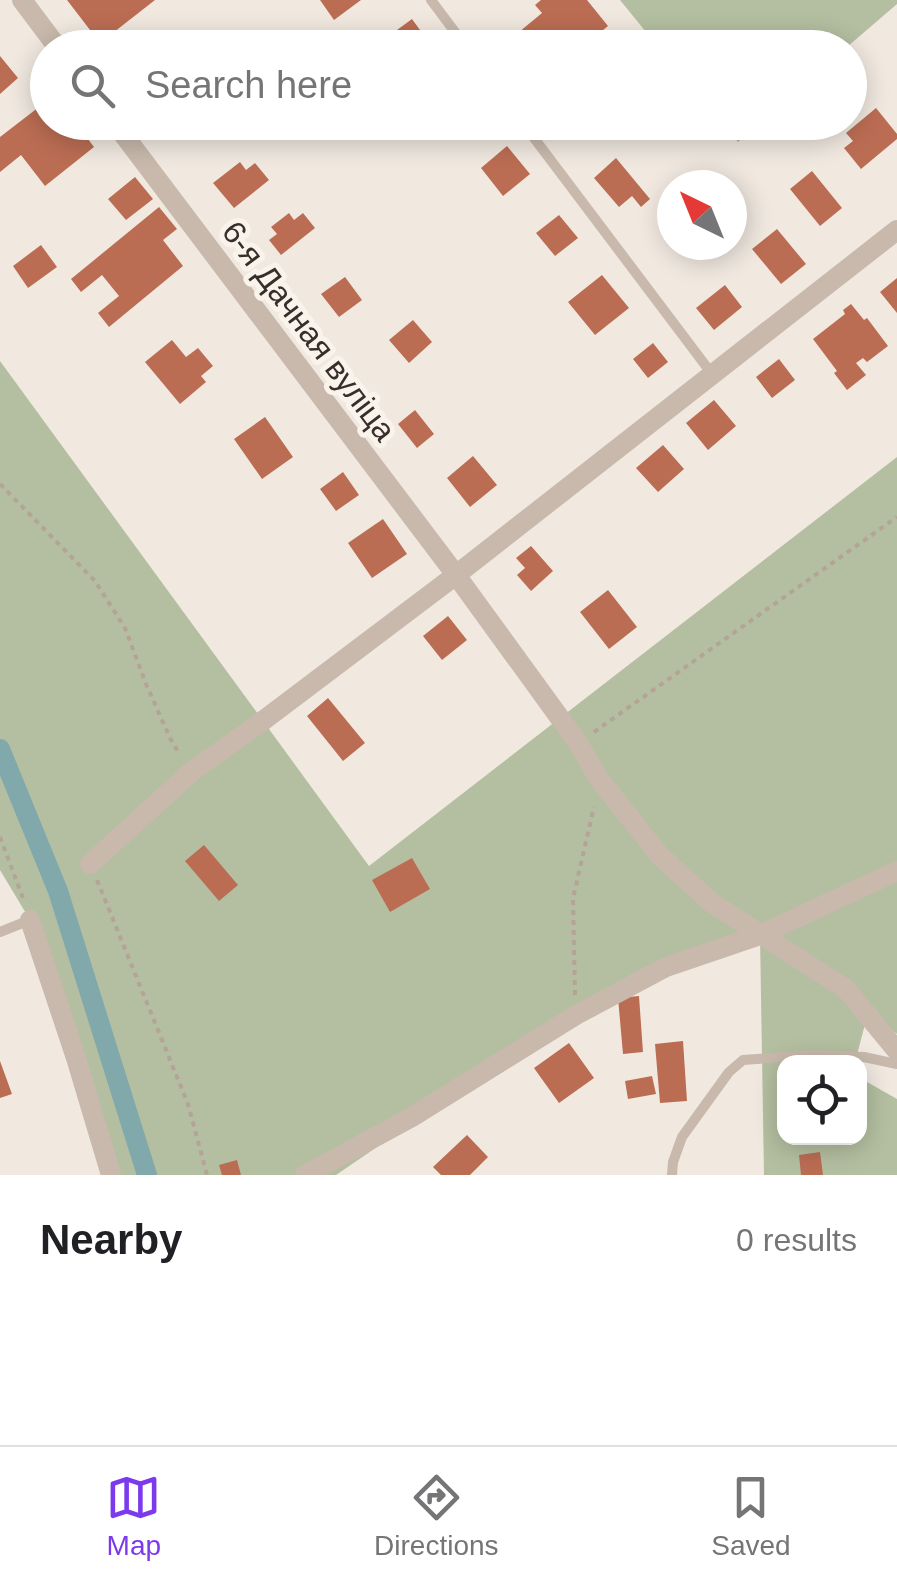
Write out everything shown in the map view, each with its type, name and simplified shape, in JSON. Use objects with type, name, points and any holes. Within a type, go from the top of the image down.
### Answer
[{"type":"street","points":[[22,0],[44,30]]},
{"type":"street","name":"6-я Дачная вуліца","points":[[128,140],[456,575],[578,743],[599,779],[660,856],[712,903],[846,988],[897,1051]]},
{"type":"street","points":[[90,864],[190,772],[456,575],[897,230]]},
{"type":"street","points":[[305,1175],[412,1117],[576,1015],[666,967],[760,934],[897,871]]},
{"type":"street","points":[[30,920],[111,1175]]},
{"type":"lane","points":[[432,0],[453,30]]},
{"type":"lane","points":[[536,140],[712,374]]},
{"type":"lane","points":[[0,932],[30,920]]},
{"type":"lane","points":[[672,1175],[682,1137],[729,1072],[743,1060],[812,1055],[864,1057],[897,1064]]},
{"type":"path","points":[[0,484],[95,581],[126,628],[146,684],[190,772]]},
{"type":"path","points":[[578,743],[897,517]]},
{"type":"path","points":[[576,1015],[574,898],[599,779]]},
{"type":"path","points":[[0,837],[30,920]]},
{"type":"path","points":[[90,864],[188,1104],[207,1175]]},
{"type":"green space","points":[[620,0],[897,0],[867,30],[644,30]]},
{"type":"green space","points":[[0,361],[369,866],[897,457],[897,1034],[868,1013],[857,1055],[777,1055],[777,1145],[867,1145],[867,1082],[897,1099],[897,1175],[764,1175],[760,936],[576,1015],[336,1175],[111,1175],[30,920],[0,870]]},
{"type":"building","points":[[67,0],[155,0],[117,30],[90,30]]},
{"type":"building","points":[[320,0],[361,0],[334,20]]},
{"type":"building","points":[[541,0],[587,0],[608,26],[603,30],[521,30],[542,13],[535,5]]},
{"type":"building","points":[[412,19],[420,30],[397,30]]},
{"type":"building","points":[[0,56],[18,78],[0,94]]},
{"type":"building","points":[[876,108],[897,139],[861,169],[844,148],[852,140],[867,140],[867,116]]},
{"type":"building","points":[[30,114],[30,140],[89,140],[94,147],[45,186],[21,155],[0,172],[0,137]]},
{"type":"building","points":[[507,146],[530,174],[503,196],[481,168]]},
{"type":"building","points":[[616,158],[650,199],[641,207],[632,196],[619,207],[594,178]]},
{"type":"building","points":[[240,162],[246,170],[255,163],[269,180],[234,208],[213,183]]},
{"type":"building","points":[[812,171],[842,208],[820,226],[790,189]]},
{"type":"building","points":[[135,177],[153,199],[126,220],[108,199]]},
{"type":"building","points":[[159,207],[177,229],[163,240],[183,266],[109,327],[98,313],[119,296],[102,275],[81,292],[71,279]]},
{"type":"building","points":[[289,213],[294,220],[303,213],[315,228],[281,255],[269,240],[277,234],[271,227]]},
{"type":"building","points":[[559,215],[578,238],[555,256],[536,233]]},
{"type":"building","points":[[777,229],[806,264],[781,284],[752,249]]},
{"type":"building","points":[[41,245],[57,267],[28,288],[13,266]]},
{"type":"building","points":[[602,275],[629,308],[595,335],[568,302]]},
{"type":"building","points":[[345,277],[362,300],[339,317],[321,294]]},
{"type":"building","points":[[897,278],[897,313],[880,292]]},
{"type":"building","points":[[725,285],[742,307],[714,330],[696,308]]},
{"type":"building","points":[[851,304],[888,346],[867,362],[863,358],[856,363],[866,375],[847,390],[813,339],[845,314],[843,310]]},
{"type":"building","points":[[413,320],[432,342],[409,363],[389,340]]},
{"type":"building","points":[[172,340],[186,357],[198,348],[213,366],[201,376],[206,382],[180,404],[145,362]]},
{"type":"building","points":[[653,343],[668,362],[648,378],[633,359]]},
{"type":"building","points":[[779,359],[795,380],[772,398],[756,377]]},
{"type":"building","points":[[714,400],[736,426],[708,450],[686,423]]},
{"type":"building","points":[[415,410],[434,434],[417,448],[398,424]]},
{"type":"building","points":[[265,417],[293,457],[262,479],[234,439]]},
{"type":"building","points":[[663,445],[684,469],[658,492],[636,468]]},
{"type":"building","points":[[473,456],[497,485],[470,507],[447,478]]},
{"type":"building","points":[[343,472],[359,495],[336,511],[320,489]]},
{"type":"building","points":[[383,519],[407,554],[372,578],[348,543]]},
{"type":"building","points":[[531,546],[553,571],[531,591],[517,575],[525,568],[516,558]]},
{"type":"building","points":[[608,590],[637,627],[609,649],[580,612]]},
{"type":"building","points":[[448,616],[467,640],[442,660],[423,636]]},
{"type":"building","points":[[328,698],[365,743],[343,761],[307,716]]},
{"type":"building","points":[[204,845],[238,885],[219,901],[185,861]]},
{"type":"building","points":[[412,858],[430,889],[390,912],[372,880]]},
{"type":"building","points":[[639,996],[643,1052],[623,1054],[618,998]]},
{"type":"building","points":[[683,1041],[687,1101],[660,1103],[655,1044]]},
{"type":"building","points":[[569,1043],[594,1078],[559,1103],[534,1068]]},
{"type":"building","points":[[0,1061],[12,1094],[0,1098]]},
{"type":"building","points":[[652,1076],[656,1094],[628,1099],[625,1081]]},
{"type":"building","points":[[467,1135],[488,1157],[470,1175],[441,1175],[433,1167]]},
{"type":"building","points":[[820,1152],[823,1175],[801,1175],[799,1155]]},
{"type":"building","points":[[237,1160],[241,1175],[222,1175],[219,1165]]},
{"type":"waterway","points":[[0,749],[58,891],[147,1175]]}]
